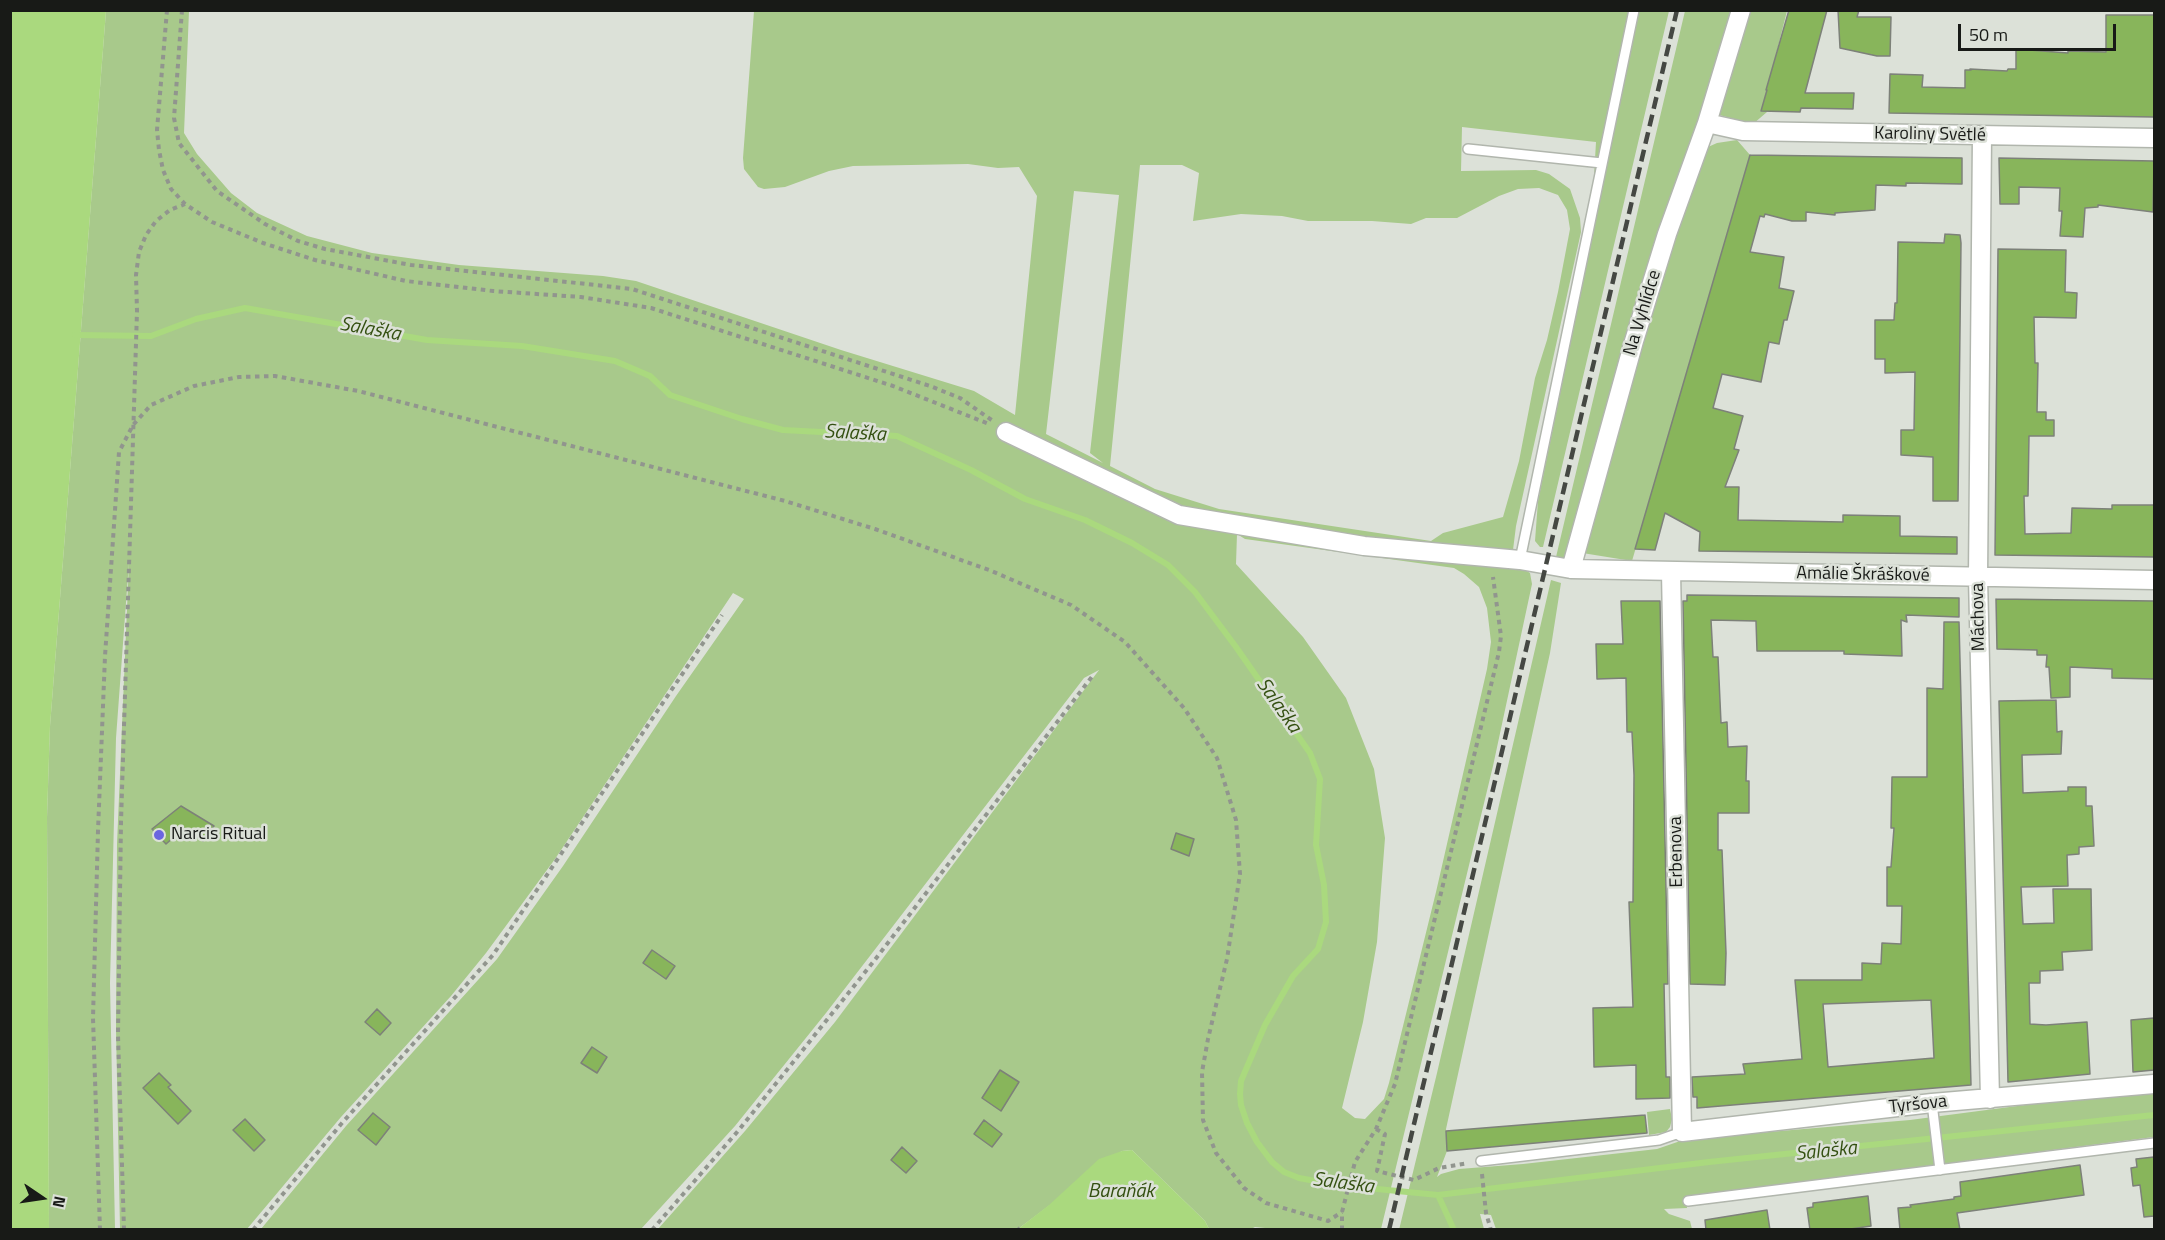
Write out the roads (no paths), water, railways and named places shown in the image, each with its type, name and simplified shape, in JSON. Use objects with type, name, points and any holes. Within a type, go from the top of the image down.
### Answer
[{"type":"street","name":"Na Vyhlídce","points":[[1571,569],[1634,341],[1667,234],[1707,123],[1741,10]]},
{"type":"street","name":"Karoliny Světlé","points":[[1707,123],[1743,131],[2154,138]]},
{"type":"street","name":"Máchova","points":[[1982,136],[1978,577],[1990,1099]]},
{"type":"street","points":[[1006,432],[1179,515],[1364,546],[1520,560],[1571,569]]},
{"type":"street","name":"Amálie Škráškové","points":[[1571,569],[2154,580]]},
{"type":"street","name":"Erbenova","points":[[1671,572],[1682,1132]]},
{"type":"street","name":"Tyršova","points":[[1682,1132],[1932,1103],[2154,1083]]},
{"type":"lane","points":[[1520,560],[1634,10]]},
{"type":"lane","points":[[1468,149],[1602,163]]},
{"type":"lane","points":[[1932,1103],[1940,1170]]},
{"type":"lane","points":[[1480,1161],[1659,1140],[1682,1132]]},
{"type":"lane","points":[[1688,1201],[2154,1143]]},
{"type":"water","points":[[10,11],[106,11],[50,726],[47,817],[49,1230],[10,1229]]},
{"type":"water","name":"Baraňák","points":[[1132,1150],[1205,1221],[1209,1229],[1018,1229],[1049,1205],[1099,1159]]},
{"type":"waterway","name":"Salaška","points":[[75,335],[151,336],[196,319],[245,308],[427,340],[522,346],[615,361],[650,376],[670,395],[783,430],[897,436],[971,470],[1025,499],[1085,520],[1132,543],[1168,565],[1195,592],[1236,647],[1310,753],[1320,779],[1316,845],[1324,885],[1326,922],[1318,949],[1293,976],[1265,1025],[1241,1081],[1240,1094],[1247,1123],[1257,1142],[1272,1162],[1284,1172],[1299,1178],[1337,1185],[1438,1195],[1709,1162],[2154,1115]]},
{"type":"waterway","points":[[1438,1195],[1454,1230]]},
{"type":"railway","points":[[1389,1230],[1677,10]]},
{"type":"place","name":"Narcis Ritual","points":[[159,835]]}]
